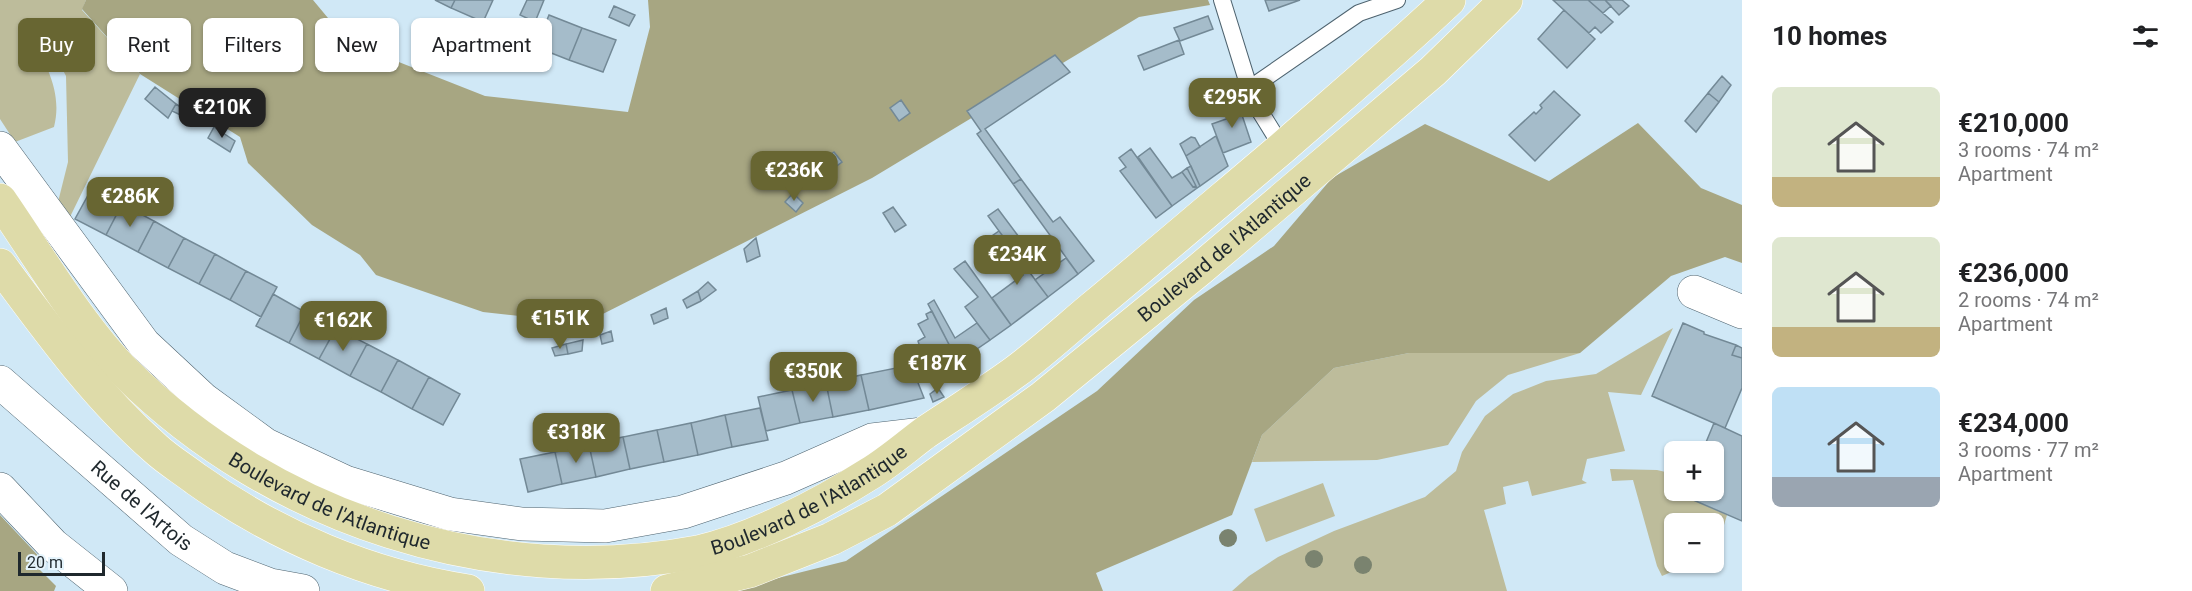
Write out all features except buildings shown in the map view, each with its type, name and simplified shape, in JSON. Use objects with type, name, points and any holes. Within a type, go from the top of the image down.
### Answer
[{"type":"main road","name":"Boulevard de l'Atlantique","points":[[0,200],[75,309],[123,370],[184,425],[248,469],[315,506],[381,534],[451,553],[508,562],[571,567],[637,563],[700,552],[737,539],[813,505],[870,474],[923,434],[1018,370],[1174,242],[1449,0]]},
{"type":"main road","name":"Boulevard de l'Atlantique","points":[[667,591],[750,571],[831,539],[887,510],[1043,398],[1200,269],[1433,71],[1506,0]]},
{"type":"main road","name":"Boulevard de l'Atlantique","points":[[0,265],[95,389],[157,451],[225,500],[267,525],[316,547],[440,589]]},
{"type":"street","name":"Boulevard de l'Atlantique","points":[[0,148],[144,344],[203,399],[266,445],[345,482],[450,514],[522,524],[605,526],[683,512],[786,478],[872,440],[923,434]]},
{"type":"street","points":[[1694,292],[1742,312]]},
{"type":"street","name":"Rue de l'Artois","points":[[0,382],[181,540],[225,568],[270,585],[303,591]]},
{"type":"street","points":[[0,489],[53,545],[111,591]]},
{"type":"lane","points":[[1222,0],[1253,100],[1282,147]]},
{"type":"lane","points":[[1250,88],[1359,13],[1397,0]]},
{"type":"green space","points":[[0,0],[86,0],[82,10],[89,18],[18,18],[18,72],[48,72],[56,102],[54,127],[15,142],[0,119]]},
{"type":"green space","points":[[95,24],[107,38],[107,72],[138,72],[140,74],[68,221],[57,206],[68,162],[66,76],[64,72],[95,72]]},
{"type":"green space","points":[[1673,328],[1641,395],[1608,392],[1625,451],[1587,459],[1582,480],[1587,483],[1532,496],[1528,481],[1503,487],[1506,504],[1484,510],[1507,591],[1232,591],[1249,576],[1278,557],[1334,531],[1425,497],[1456,471],[1462,452],[1485,416],[1513,394],[1546,381],[1596,374]]},
{"type":"green space","points":[[1409,353],[1580,353],[1508,375],[1476,401],[1448,445],[1377,460],[1252,462],[1262,435],[1334,368]]},
{"type":"green space","points":[[1610,469],[1664,472],[1664,501],[1695,501],[1722,513],[1664,513],[1664,573],[1669,573],[1662,576],[1657,566],[1633,480],[1612,481]]},
{"type":"green space","points":[[1323,483],[1335,516],[1266,542],[1254,509]]},
{"type":"shaded area","points":[[86,0],[313,0],[328,18],[315,18],[315,72],[399,72],[399,62],[411,67],[411,72],[424,72],[485,96],[628,112],[650,27],[648,0],[1208,0],[1210,5],[1139,17],[872,178],[585,323],[483,312],[376,275],[360,255],[312,225],[248,163],[240,137],[138,72],[191,72],[191,18],[107,18],[107,37],[95,24],[95,18],[90,18],[82,9]]},
{"type":"shaded area","points":[[1638,123],[1701,188],[1742,205],[1742,263],[1725,257],[1671,276],[1580,353],[1409,353],[1334,368],[1262,435],[1232,515],[1096,573],[1103,591],[726,591],[846,561],[1097,391],[1194,300],[1274,246],[1332,178],[1425,124],[1549,181]]},
{"type":"shaded area","points":[[0,515],[46,564],[40,570],[56,586],[54,591],[0,591]]}]
